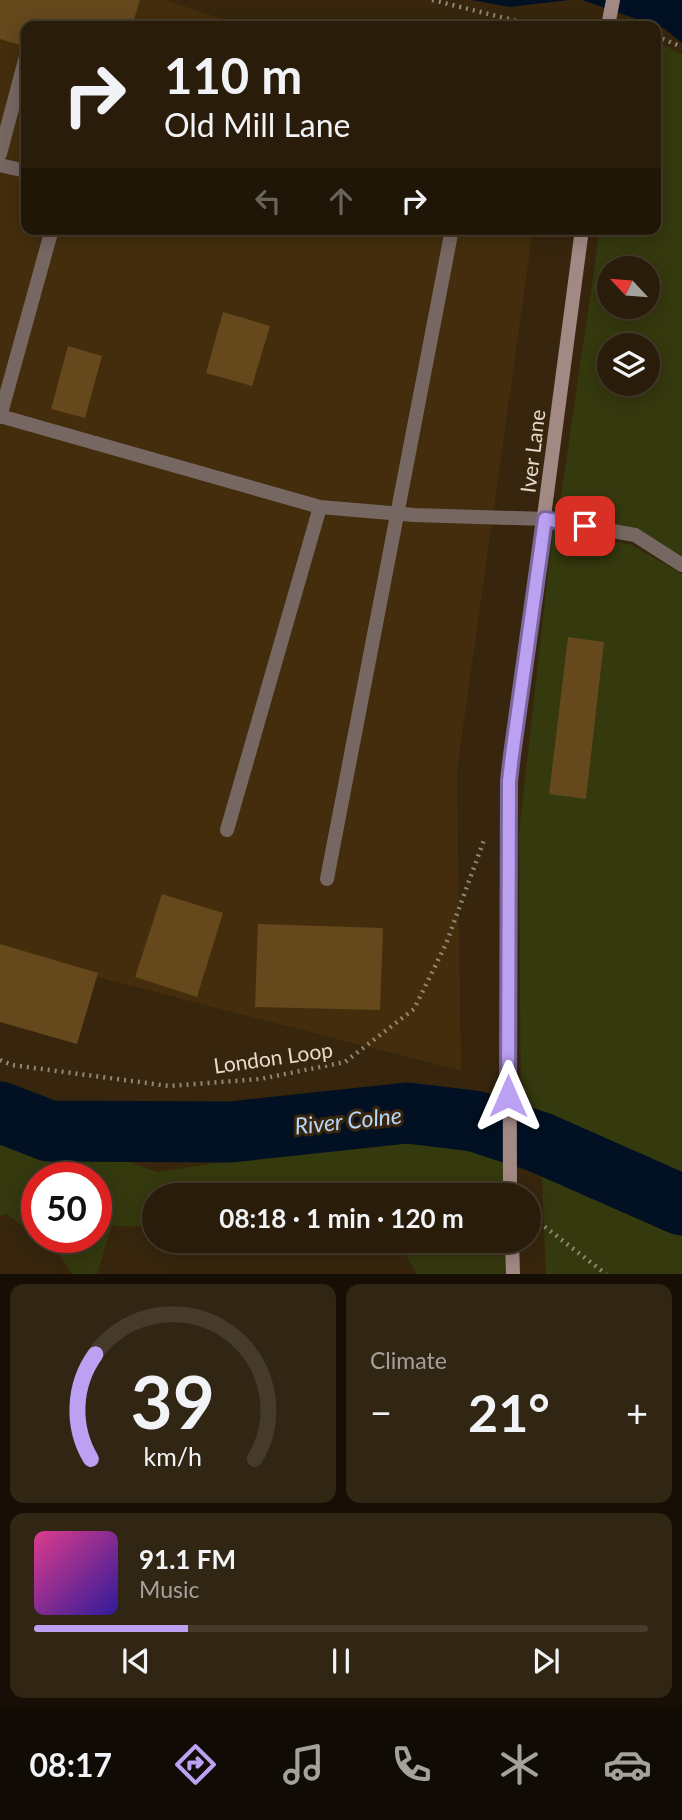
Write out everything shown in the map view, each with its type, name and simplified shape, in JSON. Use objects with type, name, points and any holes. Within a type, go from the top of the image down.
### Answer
[{"type":"main road","points":[[609,21],[613,0]]},
{"type":"main road","name":"Iver Lane","points":[[510,1183],[509,781],[581,235]]},
{"type":"main road","points":[[512,1253],[513,1274]]},
{"type":"street","points":[[0,154],[21,75]]},
{"type":"street","points":[[0,165],[21,170]]},
{"type":"street","points":[[50,235],[0,416],[320,507],[397,514],[545,519],[635,535],[682,565]]},
{"type":"street","points":[[327,879],[451,235]]},
{"type":"street","points":[[227,831],[320,507]]},
{"type":"path","points":[[432,0],[517,21]]},
{"type":"path","points":[[661,38],[682,47]]},
{"type":"path","name":"London Loop","points":[[0,1060],[12,1065],[169,1086],[260,1079],[345,1062],[414,1009],[446,944],[488,831]]},
{"type":"path","points":[[541,1225],[606,1274]]},
{"type":"shaded area","points":[[0,0],[165,0],[229,21],[21,21],[21,235],[532,235],[457,771],[461,1071],[0,952]]},
{"type":"green space","points":[[661,44],[682,54],[682,557],[558,516],[599,235],[661,235]]},
{"type":"green space","points":[[553,528],[632,545],[682,574],[682,1184],[588,1146],[521,1126],[519,833]]},
{"type":"green space","points":[[401,1126],[490,1139],[505,1159],[505,1183],[142,1183],[142,1227],[112,1226],[112,1162],[21,1162],[21,1225],[7,1214],[0,1216],[0,1139],[66,1161],[112,1156],[158,1172],[297,1150]]},
{"type":"green space","points":[[542,1175],[583,1180],[682,1232],[682,1274],[546,1274]]},
{"type":"green space","points":[[58,1253],[104,1253],[97,1274],[72,1274]]},
{"type":"green space","points":[[405,1253],[505,1253],[506,1274],[417,1274]]},
{"type":"water","points":[[472,0],[569,0],[509,7]]},
{"type":"water","points":[[582,0],[682,0],[682,43],[661,28],[661,21],[642,21]]},
{"type":"water","points":[[521,1126],[588,1146],[682,1184],[682,1232],[583,1180],[542,1175],[518,1167]]},
{"type":"building","points":[[0,0],[140,0],[134,21],[21,21],[21,45],[0,39]]},
{"type":"building","points":[[223,312],[270,326],[252,386],[206,373]]},
{"type":"building","points":[[68,346],[102,356],[85,418],[51,409]]},
{"type":"building","points":[[568,637],[604,642],[586,799],[549,794]]},
{"type":"building","points":[[162,894],[223,913],[197,997],[135,977]]},
{"type":"building","points":[[258,924],[383,928],[380,1010],[255,1007]]},
{"type":"building","points":[[0,944],[98,973],[77,1044],[0,1022]]},
{"type":"waterway","name":"River Colne","points":[[0,1112],[49,1131],[230,1132],[407,1113],[474,1121],[539,1142],[682,1205]]},
{"type":"route","points":[[508,1096],[509,781],[512,755],[545,519],[585,526]]}]
